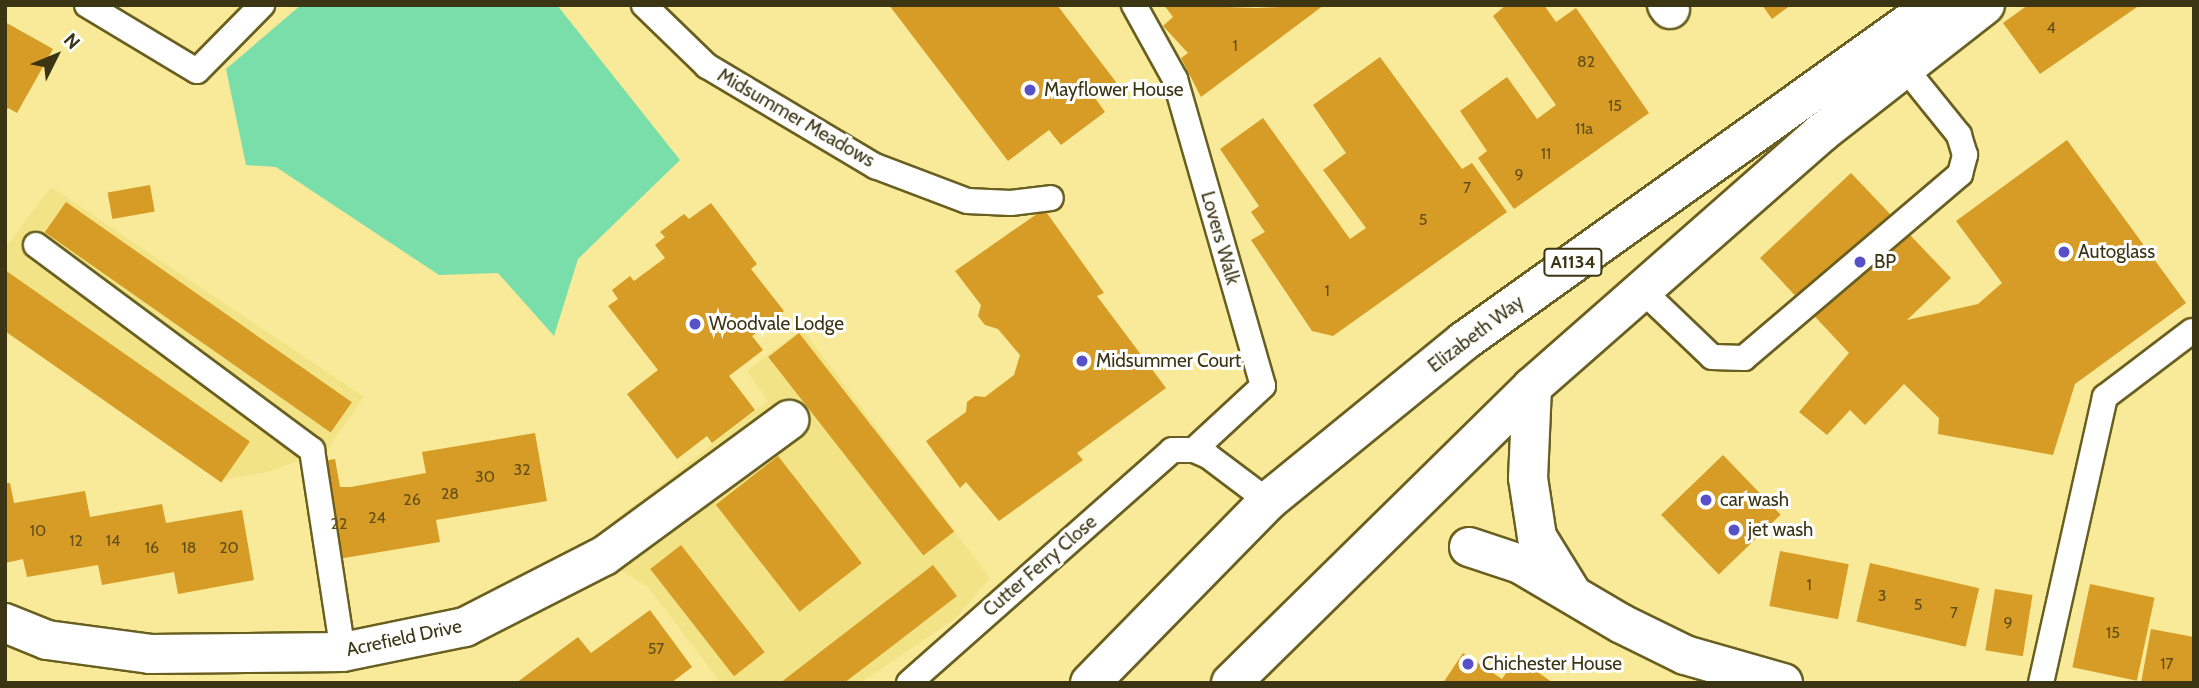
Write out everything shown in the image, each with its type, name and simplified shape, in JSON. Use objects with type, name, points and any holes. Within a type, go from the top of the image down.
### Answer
[{"type":"main road","name":"Elizabeth Way","points":[[1090,683],[1268,501],[1464,341],[1934,5]]},
{"type":"main road","points":[[1231,683],[1532,387],[1821,134],[1985,5]]},
{"type":"main road","points":[[1532,387],[1528,478],[1537,537],[1573,595]]},
{"type":"main road","name":"Acrefield Drive","points":[[5,623],[47,640],[150,654],[343,652],[465,627],[604,556],[789,420]]},
{"type":"main road","points":[[1469,547],[1520,564],[1685,655],[1783,683]]},
{"type":"lane","points":[[87,5],[197,71],[262,5]]},
{"type":"lane","name":"Midsummer Meadows","points":[[644,5],[707,66],[875,166],[967,201],[1011,203],[1051,198]]},
{"type":"lane","name":"Lovers Walk","points":[[1134,5],[1175,79],[1264,386],[1183,450]]},
{"type":"lane","points":[[1643,292],[1712,357],[1744,358],[1960,174],[1965,155],[1959,135],[1905,68]]},
{"type":"lane","points":[[36,245],[312,450],[343,652]]},
{"type":"lane","points":[[2041,683],[2105,397],[2192,331]]},
{"type":"lane","points":[[1183,450],[1208,456],[1268,501]]},
{"type":"lane","name":"Cutter Ferry Close","points":[[909,683],[1183,450]]},
{"type":"shaded area","points":[[51,187],[364,397],[327,450],[268,472],[222,480],[5,332],[5,248]]},
{"type":"shaded area","points":[[802,329],[990,578],[955,619],[860,683],[721,683],[649,588],[582,546],[768,401],[747,371]]},
{"type":"green space","points":[[301,5],[557,5],[680,160],[578,259],[554,336],[498,273],[439,275],[276,167],[246,165],[226,69]]},
{"type":"building","name":"Mayflower House","points":[[889,5],[1057,5],[1116,82],[1095,98],[1105,112],[1061,145],[1049,130],[1008,161]]},
{"type":"building","points":[[1164,5],[1257,8],[1324,5],[1201,97],[1181,58],[1188,53],[1163,26],[1173,17]]},
{"type":"building","points":[[1506,5],[1544,5],[1556,22],[1576,8],[1649,113],[1514,209],[1478,158],[1487,151],[1460,111],[1507,77],[1537,119],[1556,105],[1493,16]]},
{"type":"building","points":[[1762,5],[1791,5],[1772,19]]},
{"type":"building","points":[[2028,5],[2140,5],[2040,74],[2003,23]]},
{"type":"building","points":[[5,22],[53,49],[17,113],[8,108],[5,112]]},
{"type":"building","points":[[1380,57],[1462,169],[1472,163],[1507,212],[1333,336],[1312,331],[1251,240],[1265,232],[1251,212],[1259,206],[1220,149],[1263,118],[1350,239],[1366,228],[1323,170],[1346,153],[1313,105]]},
{"type":"building","points":[[2067,140],[2186,303],[2075,384],[2053,455],[1938,434],[1939,418],[1904,384],[1865,425],[1850,410],[1827,435],[1799,412],[1849,353],[1760,258],[1851,173],[1951,278],[1907,320],[1978,304],[2002,283],[1956,221]]},
{"type":"building","points":[[150,185],[155,212],[112,219],[108,192]]},
{"type":"building","points":[[66,202],[352,402],[331,432],[45,232]]},
{"type":"building","name":"Woodvale Lodge","points":[[711,203],[757,264],[751,269],[784,311],[752,336],[763,350],[729,376],[755,410],[712,443],[707,436],[677,459],[627,394],[658,370],[608,306],[618,299],[612,290],[630,276],[634,281],[665,258],[655,245],[665,237],[660,232],[684,214],[689,219]]},
{"type":"building","name":"Midsummer Court","points":[[1044,209],[1104,293],[1097,296],[1166,388],[1077,453],[1083,460],[999,521],[966,482],[960,488],[926,441],[966,412],[967,402],[975,396],[985,397],[1014,375],[1020,355],[998,329],[985,325],[978,316],[981,305],[955,271]]},
{"type":"building","points":[[5,270],[250,441],[221,482],[5,331]]},
{"type":"building","points":[[799,333],[954,532],[923,556],[768,357]]},
{"type":"building","points":[[535,433],[547,501],[436,520],[440,542],[326,561],[307,464],[335,459],[340,487],[351,487],[426,473],[422,452]]},
{"type":"building","points":[[1723,455],[1781,515],[1719,574],[1661,515]]},
{"type":"building","points":[[778,456],[862,563],[799,612],[716,505]]},
{"type":"building","points":[[5,483],[10,483],[14,503],[85,491],[90,517],[162,504],[166,523],[242,510],[254,580],[178,594],[174,572],[102,585],[98,565],[27,577],[23,559],[5,563]]},
{"type":"building","points":[[681,545],[765,652],[734,676],[650,569]]},
{"type":"building","points":[[1780,551],[1849,564],[1838,619],[1769,606]]},
{"type":"building","points":[[1870,563],[1979,588],[1966,647],[1857,621]]},
{"type":"building","points":[[933,565],[957,596],[895,644],[844,683],[780,683]]},
{"type":"building","points":[[2090,584],[2155,598],[2137,681],[2072,667]]},
{"type":"building","points":[[1995,589],[2033,595],[2023,656],[1985,650]]},
{"type":"building","points":[[650,610],[692,667],[671,683],[516,683],[578,637],[591,653]]},
{"type":"building","points":[[2151,629],[2194,637],[2194,683],[2141,683]]},
{"type":"building","name":"Chichester House","points":[[1463,653],[1502,679],[1517,657],[1553,683],[1443,683]]},
{"type":"place","name":"Mayflower House","points":[[1030,90]]},
{"type":"place","name":"Autoglass","points":[[2064,252]]},
{"type":"place","name":"BP","points":[[1860,262]]},
{"type":"place","name":"Woodvale Lodge","points":[[695,324]]},
{"type":"place","name":"Midsummer Court","points":[[1082,361]]},
{"type":"place","name":"car wash","points":[[1706,500]]},
{"type":"place","name":"jet wash","points":[[1734,530]]},
{"type":"place","name":"Chichester House","points":[[1468,664]]}]
